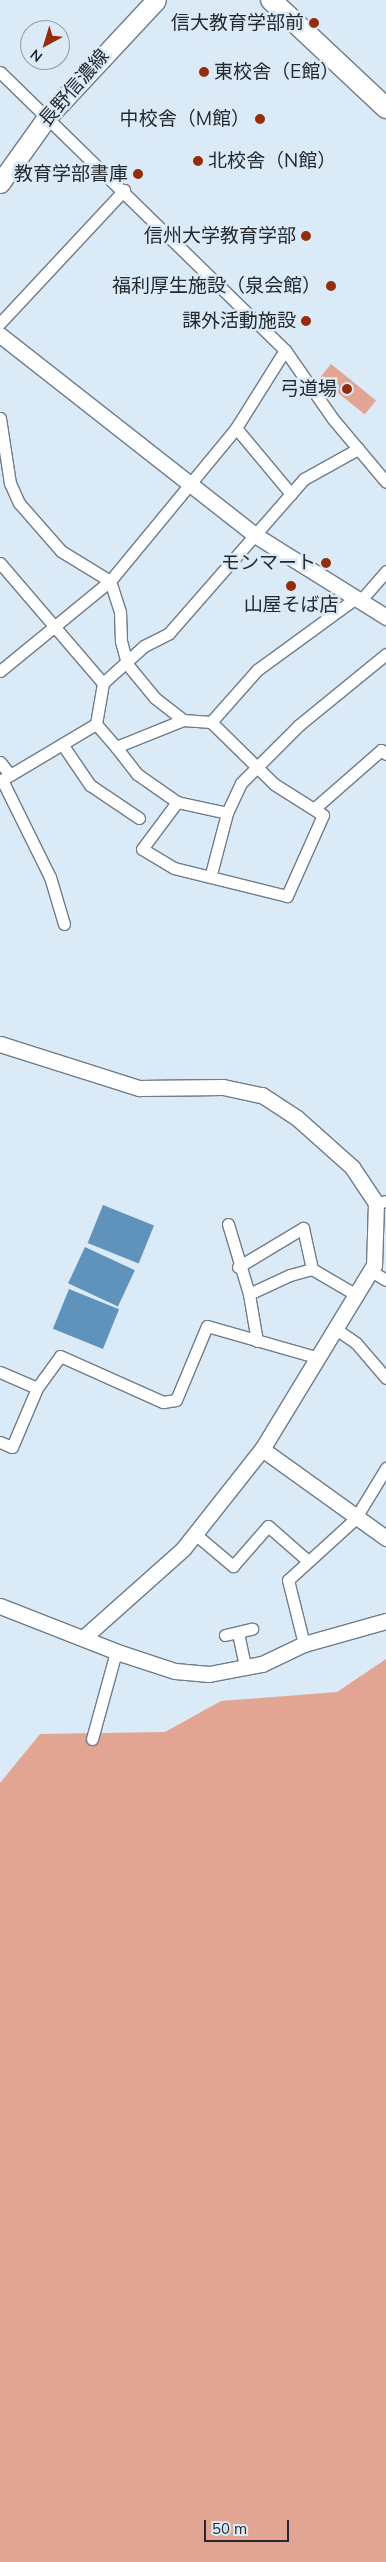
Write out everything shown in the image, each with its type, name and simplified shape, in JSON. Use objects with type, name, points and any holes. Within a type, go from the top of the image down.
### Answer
[{"type":"highway","points":[[271,0],[386,108]]},
{"type":"main road","name":"長野信濃線","points":[[0,183],[48,116],[156,0]]},
{"type":"street","points":[[0,72],[124,190],[188,258],[285,350],[358,450],[386,482]]},
{"type":"street","points":[[0,322],[124,190]]},
{"type":"street","points":[[0,335],[188,486],[255,535],[305,570],[359,599],[386,617]]},
{"type":"street","points":[[0,670],[58,626],[110,581],[236,428],[285,350]]},
{"type":"street","points":[[0,418],[10,483],[19,503],[61,551],[110,581],[120,612],[121,641],[128,664],[155,698],[183,720]]},
{"type":"street","points":[[236,428],[291,494]]},
{"type":"street","points":[[4,779],[96,724],[103,683],[128,664],[144,646],[169,633],[304,479],[358,450]]},
{"type":"street","points":[[0,563],[58,626],[103,683]]},
{"type":"street","points":[[211,722],[257,670],[359,599],[386,571]]},
{"type":"street","points":[[211,874],[227,813],[255,766],[386,654]]},
{"type":"street","points":[[116,747],[183,720],[211,722],[274,784],[316,807],[323,815],[287,896],[211,874],[174,868],[142,849],[177,802]]},
{"type":"street","points":[[96,724],[137,774],[177,802],[227,813]]},
{"type":"street","points":[[62,744],[90,785],[139,818]]},
{"type":"street","points":[[316,807],[382,750],[386,754]]},
{"type":"street","points":[[0,762],[4,779],[50,877],[64,924]]},
{"type":"street","points":[[0,1044],[139,1088],[223,1087],[262,1095],[297,1118],[352,1167],[381,1202],[371,1271],[358,1296],[316,1357],[262,1449],[195,1534],[83,1638]]},
{"type":"street","points":[[228,1224],[238,1267],[250,1294],[257,1340]]},
{"type":"street","points":[[238,1267],[303,1228],[312,1269],[358,1296]]},
{"type":"street","points":[[250,1294],[312,1269]]},
{"type":"street","points":[[371,1271],[386,1280]]},
{"type":"street","points":[[0,1442],[12,1447],[37,1388],[60,1356],[163,1402],[176,1400],[207,1326],[316,1357]]},
{"type":"street","points":[[336,1329],[356,1343],[386,1378]]},
{"type":"street","points":[[0,1372],[37,1388]]},
{"type":"street","points":[[262,1449],[356,1519],[386,1538]]},
{"type":"street","points":[[304,1644],[287,1588],[288,1580],[356,1519],[386,1468]]},
{"type":"street","points":[[195,1534],[233,1566],[268,1526],[308,1561]]},
{"type":"street","points":[[0,1606],[116,1652],[175,1671],[209,1674],[245,1667],[304,1644],[386,1621]]},
{"type":"street","points":[[225,1636],[252,1629]]},
{"type":"street","points":[[238,1632],[245,1667]]},
{"type":"street","points":[[92,1738],[116,1652]]},
{"type":"shaded area","name":"弓道場","points":[[331,364],[376,401],[365,414],[320,378]]},
{"type":"shaded area","points":[[386,1659],[386,2562],[0,2562],[0,1783],[40,1734],[165,1732],[221,1701],[337,1692]]},
{"type":"water","points":[[103,1205],[154,1226],[139,1264],[88,1243]]},
{"type":"water","points":[[85,1247],[135,1270],[118,1306],[68,1283]]},
{"type":"water","points":[[69,1289],[119,1309],[103,1349],[53,1329]]},
{"type":"place","name":"信大教育学部前","points":[[314,23]]},
{"type":"place","name":"東校舎（E館）","points":[[204,72]]},
{"type":"place","name":"中校舎（M館）","points":[[260,119]]},
{"type":"place","name":"北校舎（N館）","points":[[198,161]]},
{"type":"place","name":"教育学部書庫","points":[[138,174]]},
{"type":"place","name":"信州大学教育学部","points":[[306,236]]},
{"type":"place","name":"福利厚生施設（泉会館）","points":[[331,286]]},
{"type":"place","name":"課外活動施設","points":[[306,321]]},
{"type":"place","name":"弓道場","points":[[347,389]]},
{"type":"place","name":"モンマート","points":[[326,563]]},
{"type":"place","name":"山屋そば店","points":[[291,586]]}]
